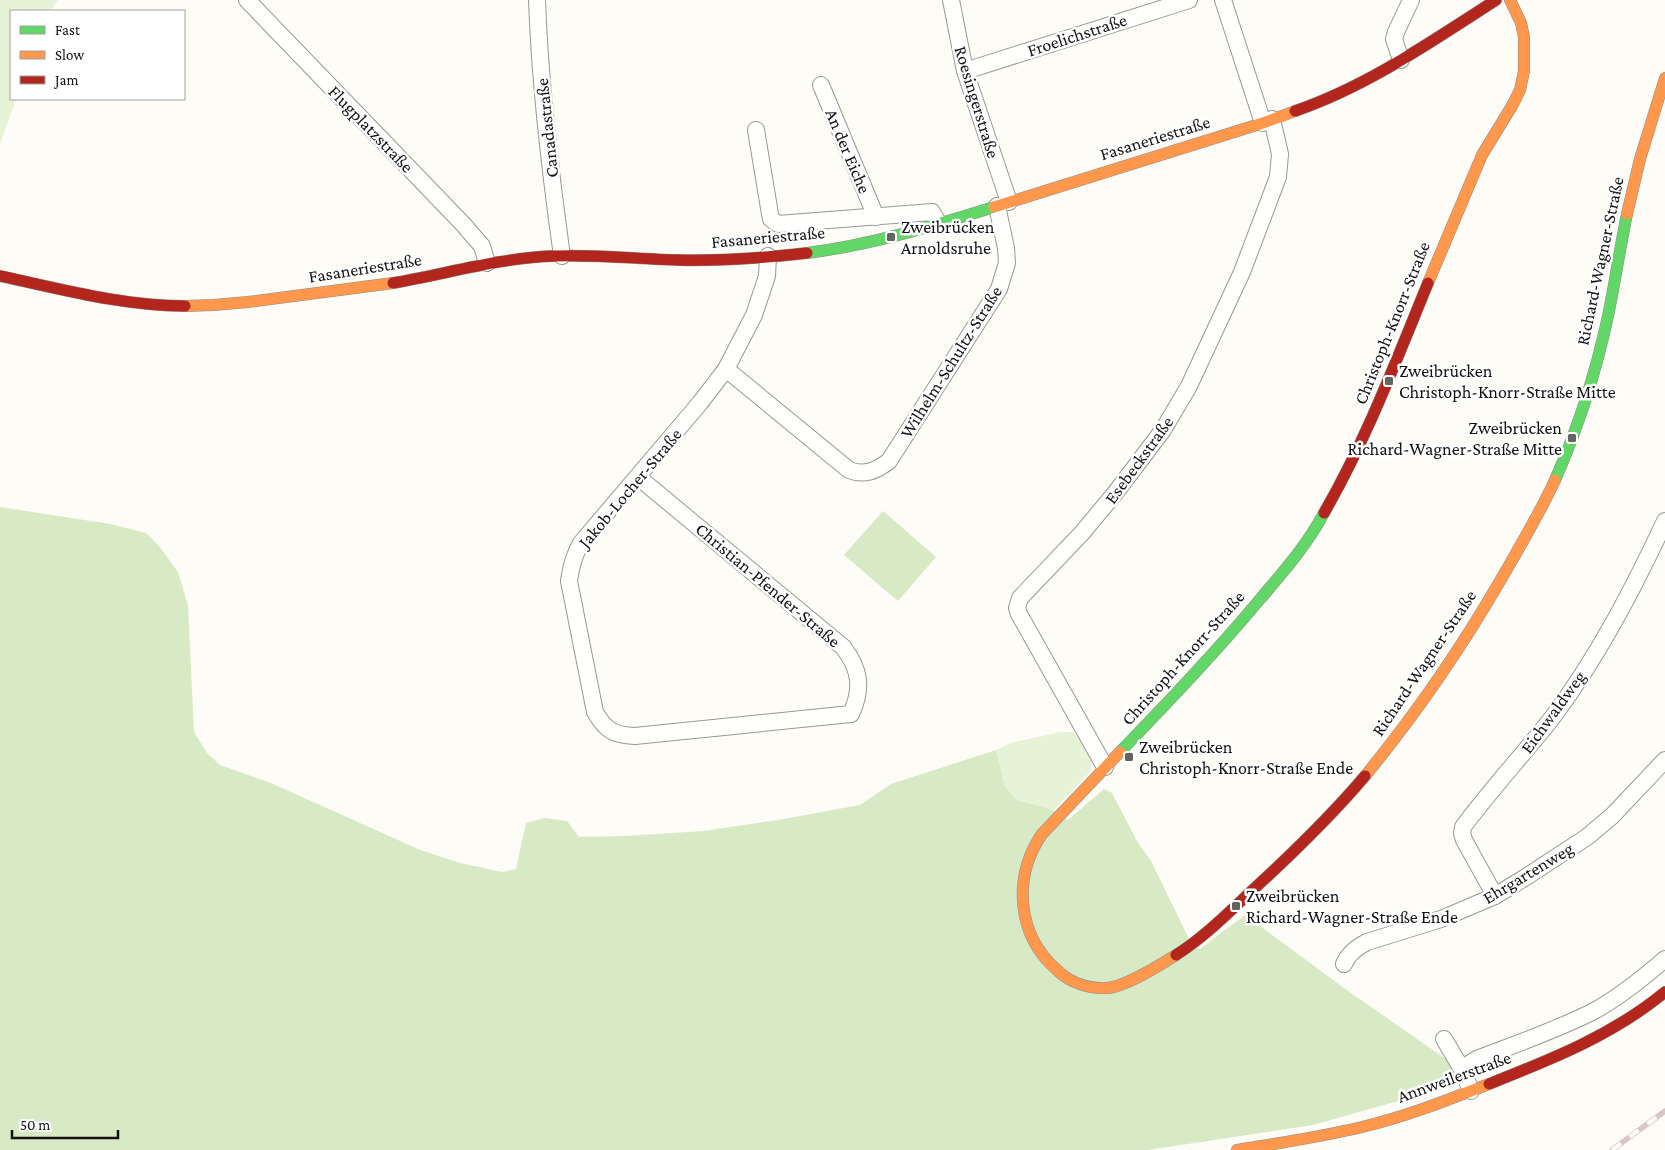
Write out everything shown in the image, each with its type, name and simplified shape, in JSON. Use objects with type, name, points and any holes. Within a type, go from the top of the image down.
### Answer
[{"type":"street","name":"Flugplatzstraße","points":[[247,0],[462,223],[482,246],[487,263]]},
{"type":"street","name":"Canadastraße","points":[[537,0],[543,94],[552,185],[562,256]]},
{"type":"street","name":"Roesingerstraße","points":[[951,0],[965,71],[1003,204]]},
{"type":"street","name":"Froelichstraße","points":[[965,71],[1189,0]]},
{"type":"street","name":"Esebeckstraße","points":[[1105,767],[1018,614],[1018,603],[1020,598],[1082,533],[1163,430],[1188,386],[1242,272],[1278,177],[1280,154],[1223,0]]},
{"type":"street","points":[[1401,60],[1394,40],[1411,0]]},
{"type":"street","name":"Fasaneriestraße","points":[[0,276],[131,302],[203,306],[348,290],[532,256],[698,260],[768,256],[846,247],[939,224],[1268,121],[1316,104],[1401,60],[1496,0]]},
{"type":"street","name":"Christoph-Knorr-Straße","points":[[1105,767],[1193,676],[1276,581],[1302,548],[1323,516],[1347,473],[1389,380],[1470,181],[1482,155],[1520,90],[1526,54],[1521,23],[1510,0]]},
{"type":"street","name":"Richard-Wagner-Straße","points":[[1105,767],[1034,845],[1024,874],[1023,901],[1025,922],[1030,935],[1054,969],[1071,980],[1087,986],[1106,988],[1128,981],[1178,955],[1236,906],[1313,832],[1376,762],[1409,720],[1497,586],[1543,504],[1572,438],[1608,315],[1632,189],[1640,158],[1665,78]]},
{"type":"street","name":"An der Eiche","points":[[821,85],[876,217]]},
{"type":"street","points":[[756,130],[770,214],[774,222],[778,224],[932,212],[939,224]]},
{"type":"street","name":"Wilhelm-Schultz-Straße","points":[[726,370],[849,470],[856,473],[866,473],[880,467],[889,461],[999,289],[1007,263],[1003,204]]},
{"type":"street","name":"Jakob-Locher-Straße","points":[[768,256],[767,276],[754,315],[726,370],[581,543],[574,554],[569,580],[595,712],[600,721],[615,733],[635,736],[851,714]]},
{"type":"street","name":"Christian-Pfender-Straße","points":[[638,477],[843,647],[852,658],[858,673],[859,690],[851,714]]},
{"type":"street","name":"Eichwaldweg","points":[[1495,896],[1464,840],[1463,827],[1524,752],[1580,678],[1624,605],[1665,520]]},
{"type":"street","name":"Ehrgartenweg","points":[[1344,964],[1347,957],[1356,948],[1367,942],[1441,919],[1495,896],[1547,864],[1587,837],[1612,816],[1665,760]]},
{"type":"street","points":[[1463,1070],[1468,1064],[1477,1059],[1566,1024],[1594,1010],[1618,996],[1665,959]]},
{"type":"street","name":"Annweilerstraße","points":[[1237,1150],[1364,1126],[1471,1091],[1583,1046],[1636,1015],[1665,992]]},
{"type":"street","points":[[1444,1039],[1463,1070],[1471,1091]]},
{"type":"green space","points":[[0,0],[58,0],[51,10],[10,10],[10,100],[16,100],[0,144]]},
{"type":"green space","points":[[0,507],[110,524],[146,533],[159,546],[178,572],[188,605],[194,732],[207,753],[220,765],[271,783],[418,849],[460,863],[502,872],[516,869],[526,823],[544,818],[567,821],[579,837],[703,831],[778,820],[860,805],[891,784],[996,750],[1005,787],[1017,800],[1054,810],[1068,820],[1104,789],[1112,793],[1137,841],[1151,861],[1193,947],[1200,949],[1245,915],[1351,993],[1446,1059],[1461,1079],[1455,1085],[1313,1125],[1148,1150],[0,1150]]},
{"type":"green space","points":[[883,511],[936,557],[898,601],[844,555]]},
{"type":"green space","points":[[1060,732],[1074,732],[1093,760],[1090,772],[1054,810],[1017,800],[1005,787],[996,750],[1010,743]]},
{"type":"railway","points":[[1612,1150],[1665,1111]]},
{"type":"traffic: fast","points":[[807,253],[878,240],[994,207]]},
{"type":"traffic: fast","points":[[1555,480],[1579,420],[1598,358],[1608,316],[1627,214]]},
{"type":"traffic: fast","points":[[1120,752],[1244,618],[1295,557],[1324,513]]},
{"type":"traffic: slow","points":[[1428,283],[1482,155],[1520,90],[1524,71],[1524,37],[1521,23],[1510,0]]},
{"type":"traffic: slow","points":[[1627,214],[1640,159],[1665,78]]},
{"type":"traffic: slow","points":[[994,207],[1263,123],[1295,111]]},
{"type":"traffic: slow","points":[[185,306],[248,302],[393,283]]},
{"type":"traffic: slow","points":[[1365,776],[1402,730],[1469,632],[1529,531],[1555,480]]},
{"type":"traffic: slow","points":[[1120,752],[1042,834],[1032,851],[1023,887],[1023,906],[1027,924],[1034,941],[1044,957],[1063,975],[1074,982],[1087,986],[1107,988],[1123,984],[1176,955]]},
{"type":"traffic: slow","points":[[1237,1150],[1316,1137],[1378,1123],[1426,1108],[1489,1084]]},
{"type":"traffic: jam","points":[[1295,111],[1322,101],[1374,76],[1424,47],[1496,0]]},
{"type":"traffic: jam","points":[[393,283],[533,257],[584,256],[710,260],[759,258],[807,253]]},
{"type":"traffic: jam","points":[[0,276],[115,300],[185,306]]},
{"type":"traffic: jam","points":[[1324,513],[1367,429],[1428,283]]},
{"type":"traffic: jam","points":[[1176,955],[1198,940],[1285,860],[1365,776]]},
{"type":"traffic: jam","points":[[1489,1084],[1581,1045],[1624,1021],[1665,992]]},
{"type":"place","name":"Zweibrücken Arnoldsruhe","points":[[891,237]]},
{"type":"place","name":"Zweibrücken Christoph-Knorr-Straße Mitte","points":[[1389,381]]},
{"type":"place","name":"Zweibrücken Richard-Wagner-Straße Mitte","points":[[1572,438]]},
{"type":"place","name":"Zweibrücken Christoph-Knorr-Straße Ende","points":[[1129,757]]},
{"type":"place","name":"Zweibrücken Richard-Wagner-Straße Ende","points":[[1236,906]]}]
